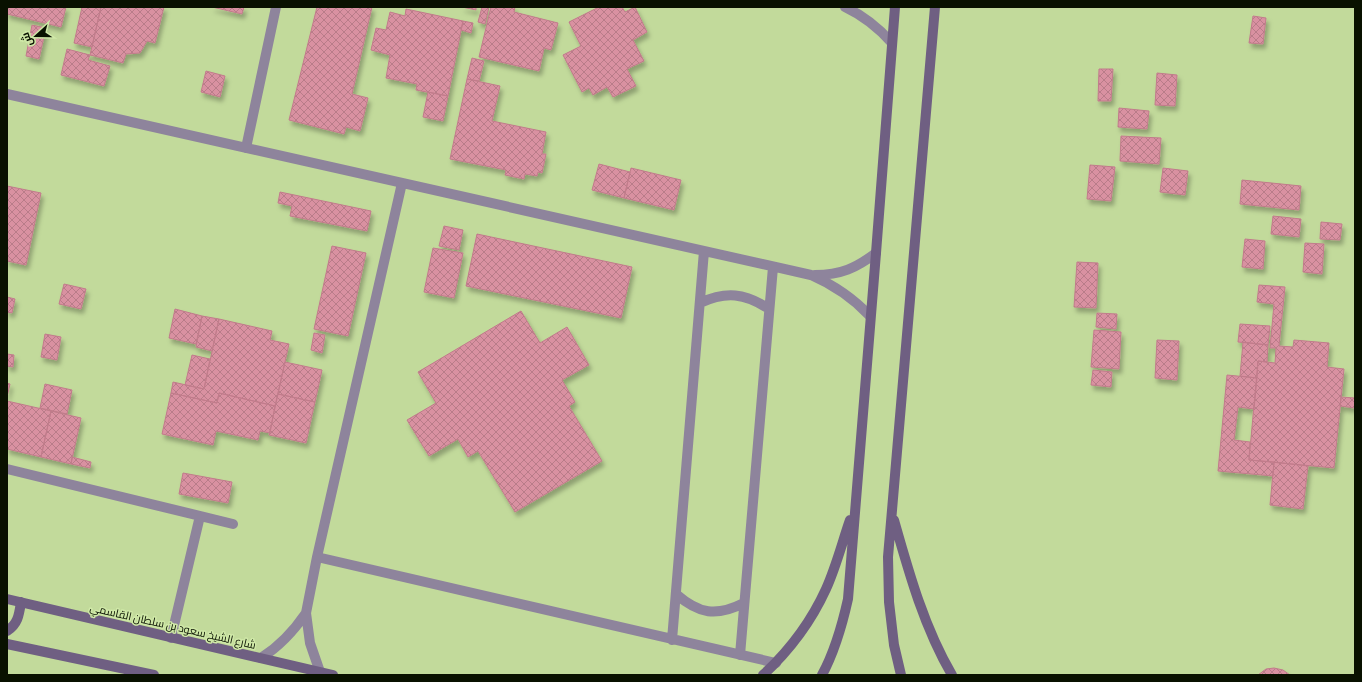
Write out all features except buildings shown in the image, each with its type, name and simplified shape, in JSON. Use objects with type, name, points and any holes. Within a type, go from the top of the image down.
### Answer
[{"type":"main road","points":[[822,675],[840,632],[848,599],[895,7]]},
{"type":"main road","points":[[902,675],[894,646],[888,602],[888,557],[935,7]]},
{"type":"main road","points":[[763,675],[791,646],[816,608],[826,588],[854,509]]},
{"type":"main road","points":[[892,514],[911,580],[928,628],[952,675]]},
{"type":"main road","name":"شارع الشيخ سعود بن سلطان القاسمي","points":[[7,599],[333,675]]},
{"type":"main road","points":[[7,632],[16,624],[19,616],[20,602]]},
{"type":"main road","points":[[7,644],[154,675]]},
{"type":"street","points":[[246,148],[276,7]]},
{"type":"street","points":[[845,7],[870,21],[892,43]]},
{"type":"street","points":[[7,94],[811,275],[829,275],[846,271],[862,264],[876,253]]},
{"type":"street","points":[[320,672],[310,643],[306,613],[317,557],[402,183]]},
{"type":"street","points":[[672,640],[704,251]]},
{"type":"street","points":[[740,655],[773,267]]},
{"type":"street","points":[[811,275],[843,292],[858,303],[870,316]]},
{"type":"street","points":[[700,303],[723,295],[736,295],[748,297],[769,309]]},
{"type":"street","points":[[7,469],[233,524]]},
{"type":"street","points":[[171,638],[200,516]]},
{"type":"street","points":[[317,557],[776,663]]},
{"type":"street","points":[[676,594],[687,604],[701,610],[716,612],[731,609],[744,603]]},
{"type":"street","points":[[261,658],[287,639],[306,613]]}]
